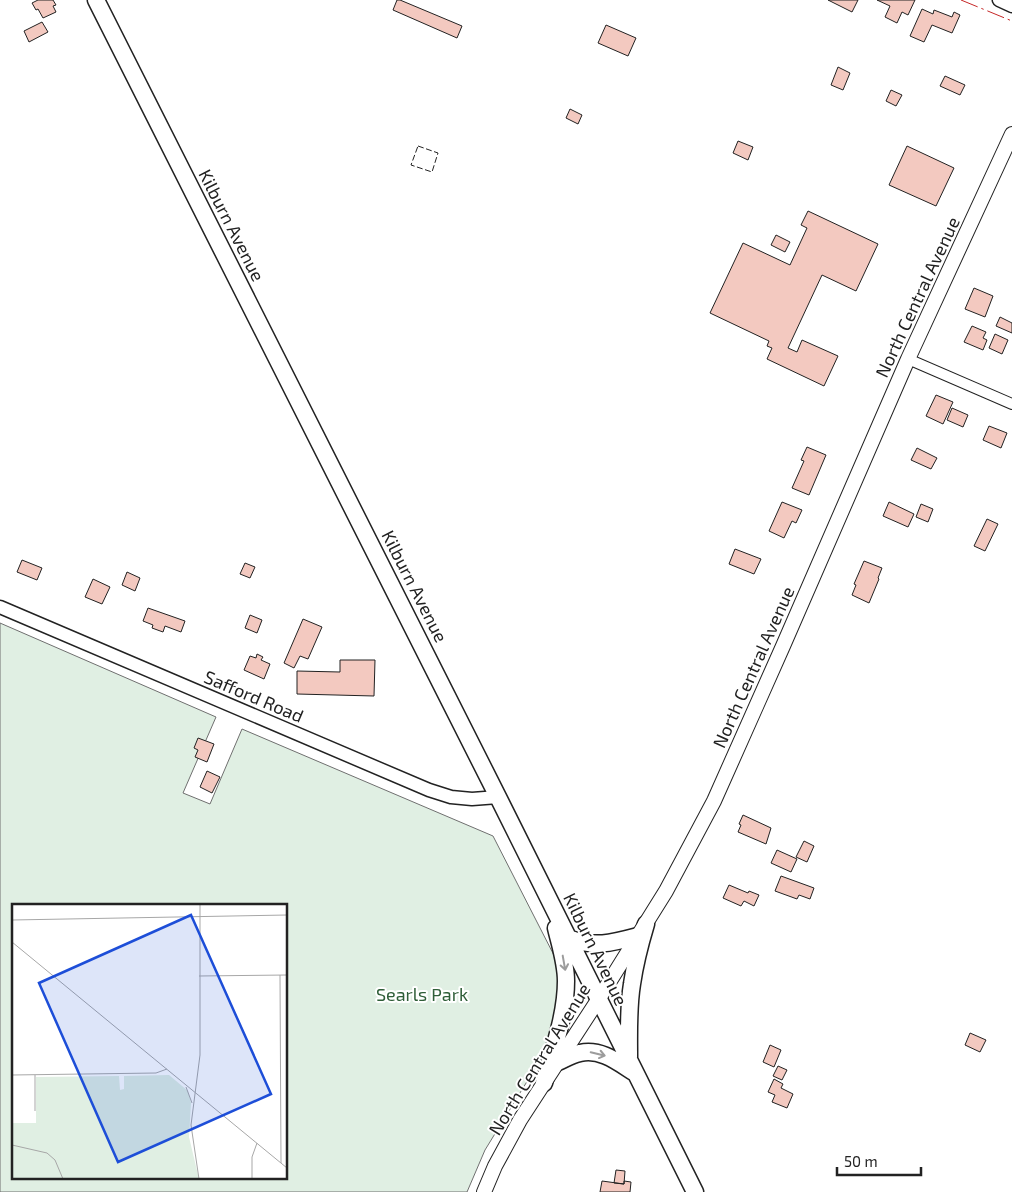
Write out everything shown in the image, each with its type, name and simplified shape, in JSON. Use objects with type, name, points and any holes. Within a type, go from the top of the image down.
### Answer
[{"type":"main road","name":"Kilburn Avenue","points":[[96,0],[695,1192]]},
{"type":"main road","name":"North Central Avenue","points":[[484,1192],[495,1166],[520,1120],[666,891],[714,801],[908,359],[1012,134]]},
{"type":"main road","points":[[544,1083],[562,1018],[566,981],[565,965],[549,899]]},
{"type":"main road","points":[[568,938],[591,944],[612,943],[642,930]]},
{"type":"main road","points":[[558,1062],[581,1052],[594,1052],[604,1054],[632,1068],[631,985],[642,930]]},
{"type":"street","points":[[999,0],[1012,6]]},
{"type":"street","points":[[908,359],[1012,404]]},
{"type":"street","name":"Safford Road","points":[[0,607],[429,790],[472,799],[498,797]]},
{"type":"green space","name":"Searls Park","points":[[0,623],[216,717],[183,793],[210,804],[242,729],[493,836],[560,967],[563,1003],[550,1044],[485,1150],[467,1192],[0,1192]]},
{"type":"building","points":[[38,0],[53,0],[56,5],[53,6],[56,12],[43,18],[32,3]]},
{"type":"building","points":[[397,0],[462,26],[457,38],[393,10]]},
{"type":"building","points":[[828,0],[858,0],[852,12]]},
{"type":"building","points":[[877,0],[915,0],[908,15],[902,12],[897,23],[885,17],[890,6]]},
{"type":"building","points":[[922,9],[933,14],[934,10],[952,17],[954,12],[960,15],[952,33],[932,25],[924,42],[910,36]]},
{"type":"building","points":[[42,22],[48,32],[29,42],[24,31]]},
{"type":"building","points":[[606,25],[636,38],[628,56],[598,43]]},
{"type":"building","points":[[838,67],[850,73],[843,90],[831,85]]},
{"type":"building","points":[[945,76],[965,85],[960,95],[940,86]]},
{"type":"building","points":[[891,90],[902,95],[896,106],[886,101]]},
{"type":"building","points":[[570,109],[582,115],[578,124],[566,118]]},
{"type":"building","points":[[738,141],[753,147],[748,160],[733,153]]},
{"type":"building","points":[[907,146],[954,168],[936,206],[889,185]]},
{"type":"building","points":[[808,211],[878,244],[856,291],[822,275],[788,348],[797,352],[802,340],[838,356],[824,386],[767,359],[772,348],[767,346],[769,341],[710,313],[743,243],[790,265],[807,228],[801,225]]},
{"type":"building","points":[[776,235],[790,242],[785,252],[771,245]]},
{"type":"building","points":[[974,288],[993,296],[985,317],[965,309]]},
{"type":"building","points":[[1000,317],[1012,323],[1012,333],[996,326]]},
{"type":"building","points":[[972,326],[986,332],[983,338],[987,340],[983,350],[964,342]]},
{"type":"building","points":[[995,334],[1008,340],[1002,354],[989,348]]},
{"type":"building","points":[[936,395],[953,402],[943,424],[926,416]]},
{"type":"building","points":[[952,408],[968,415],[963,427],[947,420]]},
{"type":"building","points":[[989,426],[1007,433],[1001,448],[983,440]]},
{"type":"building","points":[[807,447],[826,455],[809,495],[792,488],[804,461],[801,460]]},
{"type":"building","points":[[917,448],[937,458],[931,469],[911,460]]},
{"type":"building","points":[[782,502],[802,510],[796,523],[792,521],[784,538],[769,531]]},
{"type":"building","points":[[889,502],[914,514],[908,527],[883,516]]},
{"type":"building","points":[[921,504],[933,509],[928,522],[916,517]]},
{"type":"building","points":[[987,519],[998,524],[985,551],[974,546]]},
{"type":"building","points":[[735,549],[761,559],[754,574],[729,564]]},
{"type":"building","points":[[22,560],[42,568],[37,580],[17,572]]},
{"type":"building","points":[[864,561],[882,568],[869,603],[852,595],[856,585],[854,584]]},
{"type":"building","points":[[245,563],[255,567],[250,578],[240,574]]},
{"type":"building","points":[[127,572],[140,578],[135,591],[122,585]]},
{"type":"building","points":[[93,579],[110,587],[102,604],[85,597]]},
{"type":"building","points":[[148,608],[185,621],[181,632],[165,626],[163,632],[152,628],[153,625],[143,621]]},
{"type":"building","points":[[250,615],[262,620],[257,633],[245,628]]},
{"type":"building","points":[[303,619],[322,627],[308,659],[300,656],[294,668],[284,663]]},
{"type":"building","points":[[257,654],[263,657],[261,660],[270,664],[264,679],[244,670],[250,656],[256,658]]},
{"type":"building","points":[[340,660],[375,660],[374,696],[297,694],[297,671],[340,672]]},
{"type":"building","points":[[198,738],[214,744],[207,762],[195,757],[198,750],[194,748]]},
{"type":"building","points":[[207,771],[220,777],[212,793],[200,787]]},
{"type":"building","points":[[743,815],[771,828],[766,844],[738,832]]},
{"type":"building","points":[[804,841],[814,846],[807,862],[796,857]]},
{"type":"building","points":[[777,850],[797,859],[791,872],[771,863]]},
{"type":"building","points":[[781,876],[814,888],[810,899],[799,895],[797,899],[775,891]]},
{"type":"building","points":[[729,885],[748,893],[749,891],[759,895],[754,906],[744,901],[741,906],[723,898]]},
{"type":"building","points":[[970,1033],[986,1040],[980,1052],[965,1045]]},
{"type":"building","points":[[770,1045],[781,1050],[774,1067],[763,1062]]},
{"type":"building","points":[[778,1066],[787,1070],[782,1080],[773,1076]]},
{"type":"building","points":[[774,1079],[783,1084],[781,1088],[793,1094],[787,1108],[772,1102],[775,1095],[768,1092]]},
{"type":"building","points":[[616,1170],[625,1171],[624,1184],[614,1183]]},
{"type":"building","points":[[602,1181],[624,1184],[624,1181],[631,1182],[630,1192],[600,1192]]},
{"type":"fence","points":[[418,146],[438,153],[432,172],[411,165],[418,146]]},
{"type":"power","points":[[961,0],[1012,21]]}]
